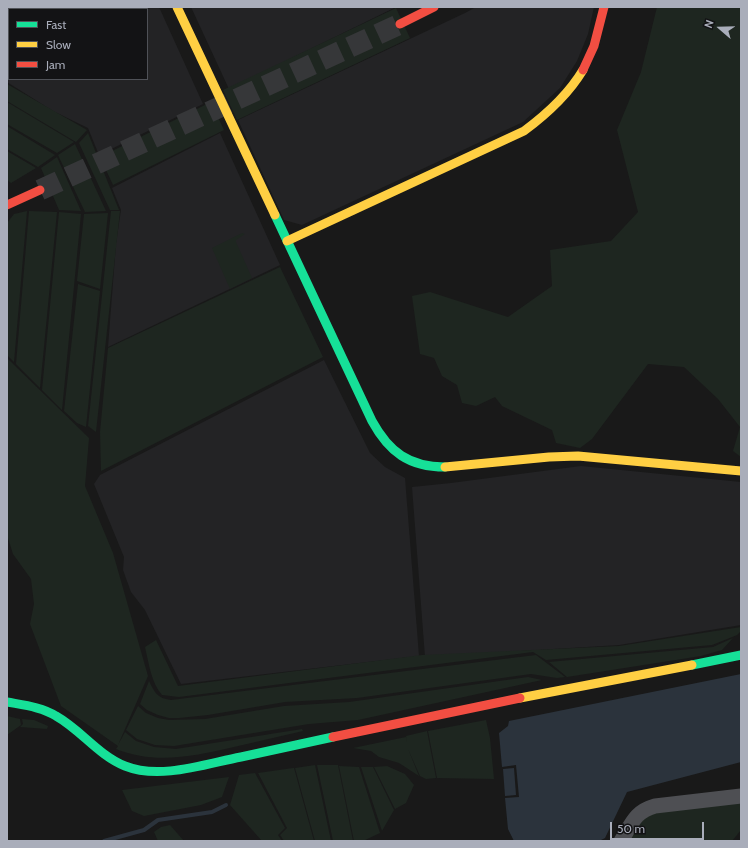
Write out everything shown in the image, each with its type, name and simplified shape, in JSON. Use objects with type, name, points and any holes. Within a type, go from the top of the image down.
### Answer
[{"type":"street","points":[[177,7],[372,421],[381,437],[393,450],[419,464],[433,467],[450,468],[516,459],[578,456],[741,471]]},
{"type":"street","points":[[400,24],[434,7]]},
{"type":"street","points":[[288,241],[524,131],[541,120],[569,91],[590,59],[598,39],[604,7]]},
{"type":"street","points":[[7,205],[40,190]]},
{"type":"street","points":[[7,702],[25,705],[56,715],[106,756],[125,767],[141,771],[160,772],[528,696],[741,655]]},
{"type":"street","points":[[622,841],[636,817],[644,810],[655,806],[741,796]]},
{"type":"shaded area","points":[[7,7],[159,7],[203,104],[99,155],[88,128],[53,111],[7,82]]},
{"type":"shaded area","points":[[191,7],[396,7],[229,89]]},
{"type":"shaded area","points":[[476,7],[594,7],[588,34],[577,61],[560,88],[523,122],[302,225],[284,220],[238,120]]},
{"type":"shaded area","points":[[657,7],[741,7],[741,457],[733,451],[740,427],[718,399],[684,367],[648,364],[592,439],[580,448],[556,443],[552,430],[502,406],[495,397],[476,406],[462,403],[457,385],[442,376],[434,358],[420,354],[412,296],[430,292],[508,317],[552,286],[550,250],[611,241],[638,212],[617,130],[641,72]]},
{"type":"shaded area","points":[[396,8],[410,38],[237,120],[223,90]]},
{"type":"shaded area","points":[[7,84],[87,130],[76,142],[7,101]]},
{"type":"shaded area","points":[[7,102],[74,142],[57,153],[7,124]]},
{"type":"shaded area","points":[[211,102],[224,130],[113,185],[100,157]]},
{"type":"shaded area","points":[[7,126],[55,155],[38,167],[7,149]]},
{"type":"shaded area","points":[[88,133],[119,210],[110,210],[79,143]]},
{"type":"shaded area","points":[[220,133],[280,265],[108,347],[116,244],[121,210],[112,188]]},
{"type":"shaded area","points":[[75,144],[106,211],[85,212],[58,155]]},
{"type":"shaded area","points":[[7,151],[36,168],[11,183],[7,180]]},
{"type":"shaded area","points":[[57,157],[81,211],[59,210],[41,168]]},
{"type":"shaded area","points":[[27,211],[14,362],[7,355],[7,223],[14,214]]},
{"type":"shaded area","points":[[29,211],[57,212],[40,388],[16,364]]},
{"type":"shaded area","points":[[111,211],[120,211],[96,432],[88,426]]},
{"type":"shaded area","points":[[59,212],[81,214],[62,410],[42,390]]},
{"type":"shaded area","points":[[108,213],[100,289],[77,281],[84,214]]},
{"type":"shaded area","points":[[242,233],[245,234],[236,240],[236,242],[252,278],[230,289],[212,248]]},
{"type":"shaded area","points":[[280,267],[323,357],[101,471],[100,432],[108,348]]},
{"type":"shaded area","points":[[78,284],[100,291],[86,427],[77,423],[64,411]]},
{"type":"shaded area","points":[[7,358],[89,438],[85,486],[113,553],[148,676],[118,745],[125,732],[136,741],[154,747],[176,749],[302,729],[303,731],[190,756],[160,758],[146,757],[116,749],[118,746],[61,706],[30,624],[34,604],[31,579],[13,554],[7,535]]},
{"type":"shaded area","points":[[324,360],[370,453],[385,467],[405,478],[419,656],[181,684],[145,610],[131,592],[123,570],[124,557],[94,484],[100,475]]},
{"type":"shaded area","points":[[581,466],[741,482],[741,625],[619,645],[425,657],[412,487]]},
{"type":"shaded area","points":[[741,627],[741,631],[737,635],[712,645],[546,660],[533,652],[179,697],[162,695],[158,690],[151,672],[145,647],[156,640],[178,686],[422,655],[619,646]]},
{"type":"shaded area","points":[[733,638],[722,650],[701,656],[567,677],[549,662],[713,647]]},
{"type":"shaded area","points":[[536,655],[565,677],[557,678],[531,674],[357,698],[285,702],[208,715],[179,718],[169,718],[158,715],[147,710],[140,704],[149,681],[159,696],[171,700]]},
{"type":"shaded area","points":[[741,674],[741,762],[627,792],[605,838],[599,841],[514,841],[508,829],[505,798],[519,797],[516,765],[502,767],[499,733],[508,726],[509,721]]},
{"type":"shaded area","points":[[528,677],[542,680],[358,720],[309,724],[174,746],[155,745],[137,739],[126,730],[138,706],[146,713],[158,718],[169,720],[205,719],[284,706],[349,702]]},
{"type":"shaded area","points":[[7,716],[20,719],[21,725],[7,735]]},
{"type":"shaded area","points":[[22,719],[34,720],[48,726],[47,729],[20,727],[23,724]]},
{"type":"shaded area","points":[[486,720],[490,738],[494,779],[437,778],[428,731]]},
{"type":"shaded area","points":[[427,731],[436,778],[426,779],[420,776],[408,749],[419,776],[399,763],[379,757],[371,751],[353,748],[406,737],[407,743],[406,736]]},
{"type":"shaded area","points":[[315,765],[331,841],[315,841],[295,768]]},
{"type":"shaded area","points":[[317,765],[338,765],[353,841],[333,841]]},
{"type":"shaded area","points":[[339,766],[359,767],[380,833],[363,841],[354,841]]},
{"type":"shaded area","points":[[387,766],[405,774],[414,785],[406,803],[395,809],[374,767]]},
{"type":"shaded area","points":[[361,767],[373,767],[394,810],[382,831]]},
{"type":"shaded area","points":[[294,768],[314,841],[284,841],[280,835],[287,828],[258,773]]},
{"type":"shaded area","points":[[514,768],[516,795],[505,796],[503,769]]},
{"type":"shaded area","points":[[255,773],[285,828],[278,835],[282,841],[262,841],[230,805],[239,775]]},
{"type":"shaded area","points":[[229,777],[222,797],[201,805],[144,816],[132,811],[122,790]]},
{"type":"shaded area","points":[[741,801],[741,830],[732,841],[627,841],[647,814]]},
{"type":"shaded area","points":[[170,825],[184,841],[158,841],[154,832],[161,827]]},
{"type":"waterway","points":[[104,841],[144,830],[158,820],[212,812],[226,805]]},
{"type":"tunnel","points":[[40,190],[400,24]]},
{"type":"traffic: fast","points":[[275,215],[372,421],[379,432],[401,456],[421,464],[445,467]]},
{"type":"traffic: fast","points":[[692,665],[741,655]]},
{"type":"traffic: fast","points":[[7,702],[45,710],[51,713],[74,728],[106,756],[125,766],[139,770],[168,771],[198,767],[333,737]]},
{"type":"traffic: slow","points":[[177,7],[275,215]]},
{"type":"traffic: slow","points":[[287,241],[524,131],[556,104],[571,88],[583,70]]},
{"type":"traffic: slow","points":[[445,467],[549,457],[578,456],[741,471]]},
{"type":"traffic: slow","points":[[520,698],[692,665]]},
{"type":"traffic: jam","points":[[400,24],[434,7]]},
{"type":"traffic: jam","points":[[583,70],[594,46],[604,7]]},
{"type":"traffic: jam","points":[[7,205],[40,190]]},
{"type":"traffic: jam","points":[[333,737],[520,698]]}]
